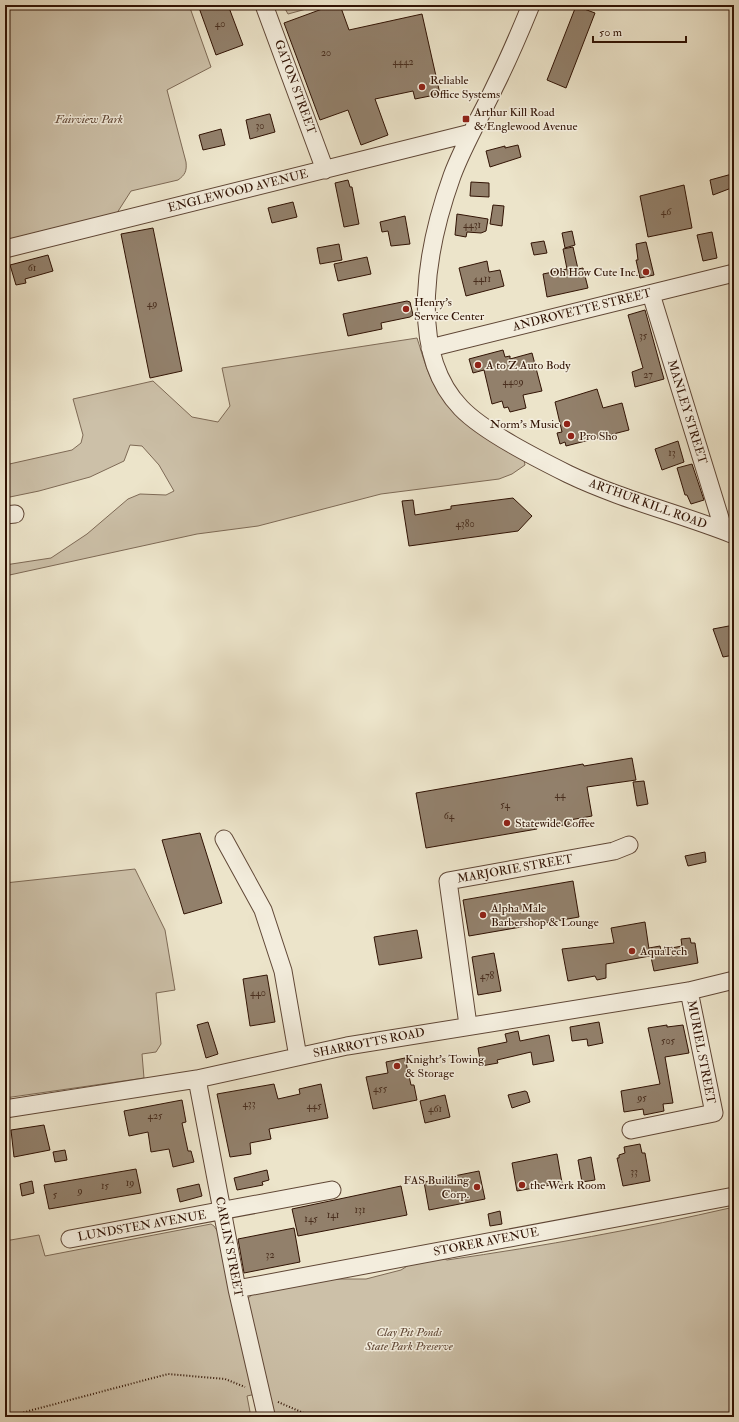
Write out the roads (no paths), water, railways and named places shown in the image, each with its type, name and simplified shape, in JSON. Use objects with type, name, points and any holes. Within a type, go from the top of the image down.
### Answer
[{"type":"street","name":"GATON STREET","points":[[264,5],[325,170]]},
{"type":"street","name":"ARTHUR KILL ROAD","points":[[531,5],[498,80],[470,133],[452,175],[442,207],[428,278],[426,305],[430,348],[439,375],[448,392],[461,408],[491,430],[549,464],[596,486],[729,533]]},
{"type":"street","name":"ENGLEWOOD AVENUE","points":[[5,249],[470,133]]},
{"type":"street","name":"ANDROVETTE STREET","points":[[430,348],[734,273]]},
{"type":"street","name":"MANLEY STREET","points":[[651,294],[729,533]]},
{"type":"street","points":[[224,839],[263,910],[283,971],[298,1057]]},
{"type":"street","name":"MARJORIE STREET","points":[[468,1026],[448,881],[614,851],[629,845]]},
{"type":"street","name":"SHARROTTS ROAD","points":[[5,1110],[197,1078],[298,1057],[468,1026],[689,991],[734,980]]},
{"type":"street","name":"MURIEL STREET","points":[[631,1130],[714,1113],[689,991]]},
{"type":"street","name":"CARLIN STREET","points":[[197,1078],[237,1288],[266,1415]]},
{"type":"street","name":"LUNDSTEN AVENUE","points":[[70,1239],[332,1190]]},
{"type":"street","name":"STORER AVENUE","points":[[237,1288],[734,1196]]},
{"type":"place","name":"Reliable Office Systems","points":[[422,87]]},
{"type":"place","name":"Arthur Kill Road & Englewood Avenue","points":[[466,119]]},
{"type":"place","name":"Oh How Cute Inc.","points":[[646,272]]},
{"type":"place","name":"Henry's Service Center","points":[[406,309]]},
{"type":"place","name":"A to Z Auto Body","points":[[478,365]]},
{"type":"place","name":"Norm's Music","points":[[567,424]]},
{"type":"place","name":"Pro Sho","points":[[571,436]]},
{"type":"place","name":"Statewide Coffee","points":[[507,823]]},
{"type":"place","name":"Alpha Male Barbershop & Lounge","points":[[483,915]]},
{"type":"place","name":"AquaTech","points":[[632,951]]},
{"type":"place","name":"Knight's Towing & Storage","points":[[397,1066]]},
{"type":"place","name":"the Werk Room","points":[[522,1185]]},
{"type":"place","name":"FAS Building Corp.","points":[[477,1187]]},
{"type":"park label","name":"Fairview Park","points":[[89,119]]},
{"type":"park label","name":"Clay Pit Ponds State Park Preserve","points":[[409,1339]]}]
